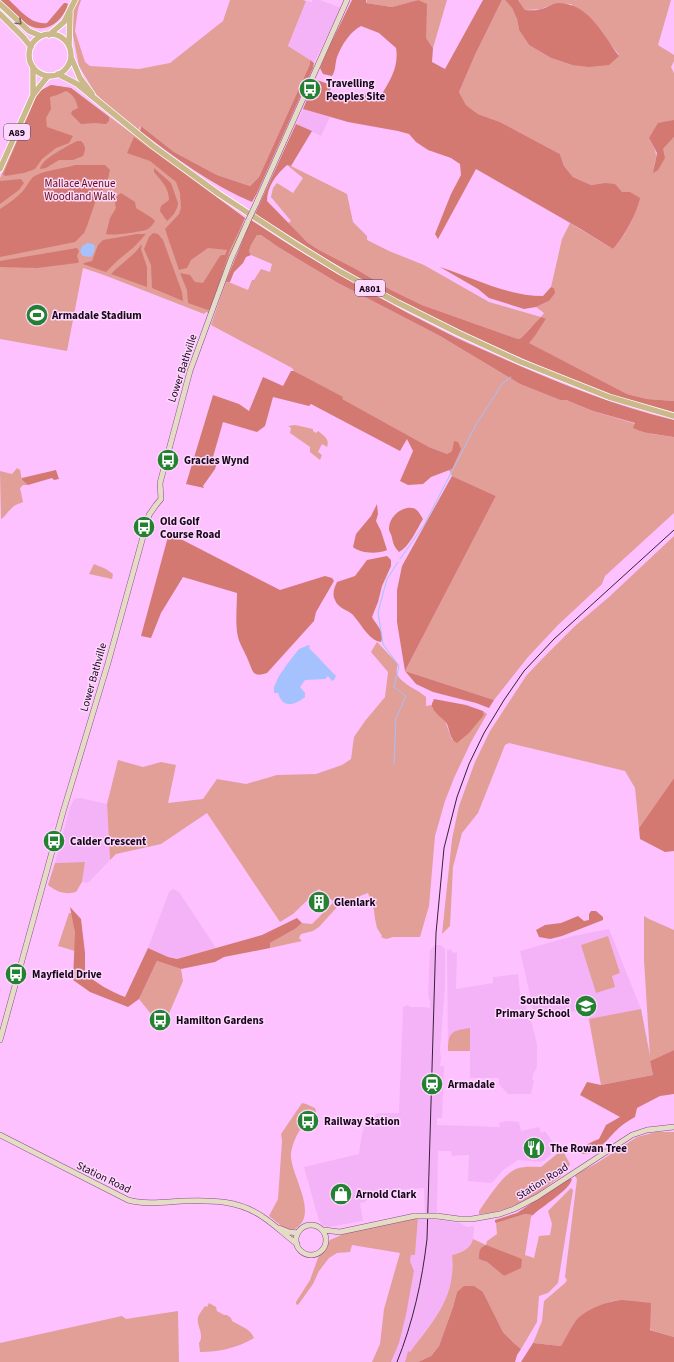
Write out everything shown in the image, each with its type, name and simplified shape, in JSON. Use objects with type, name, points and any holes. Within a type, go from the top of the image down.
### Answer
[{"type":"main road","points":[[49,35],[64,22],[75,0]]},
{"type":"main road","name":"Lower Bathville","points":[[0,1040],[63,812],[108,663],[149,515],[161,499],[160,483],[190,371],[231,259],[347,0]]},
{"type":"main road","points":[[0,4],[29,31],[41,36],[49,35],[61,38],[69,47]]},
{"type":"main road","points":[[33,67],[41,74],[48,76],[58,74],[66,68],[70,57],[70,11]]},
{"type":"main road","points":[[0,14],[31,47],[41,36]]},
{"type":"main road","name":"A89","points":[[31,47],[29,55],[33,67],[33,94]]},
{"type":"main road","name":"A801","points":[[70,57],[80,78],[97,101]]},
{"type":"main road","name":"A801","points":[[58,74],[77,84],[153,146],[219,194],[297,245],[391,299],[458,333],[521,362],[609,397],[674,416]]},
{"type":"main road","name":"A89","points":[[0,169],[33,94],[48,76]]},
{"type":"main road","name":"Station Road","points":[[327,1239],[340,1232],[415,1216],[437,1216],[459,1219],[500,1214],[514,1209],[537,1197],[632,1135],[647,1130],[674,1127]]},
{"type":"main road","name":"Station Road","points":[[0,1135],[128,1200],[143,1203],[197,1200],[226,1202],[249,1209],[264,1217],[296,1244]]},
{"type":"main road","points":[[310,1224],[317,1225],[324,1230],[327,1239],[324,1248],[321,1252],[312,1255],[302,1252],[296,1244],[298,1232],[301,1228],[310,1224]]},
{"type":"main road","name":"Station Road","points":[[273,1225],[289,1232],[298,1232]]},
{"type":"main road","name":"Station Road","points":[[324,1230],[340,1232]]},
{"type":"shaded area","points":[[312,0],[320,0],[341,8],[314,63],[288,47],[306,1],[312,2]]},
{"type":"shaded area","points":[[303,109],[330,117],[321,136],[296,124]]},
{"type":"shaded area","points":[[80,798],[107,804],[110,860],[88,883],[82,882],[85,862],[55,863],[70,807],[74,799]]},
{"type":"shaded area","points":[[173,889],[179,892],[216,948],[177,959],[168,957],[148,948],[169,892]]},
{"type":"shaded area","name":"Southdale Primary School","points":[[609,929],[641,1009],[653,1075],[601,1085],[587,1011],[534,1013],[520,951],[573,936]]},
{"type":"shaded area","points":[[435,945],[441,945],[445,949],[445,986],[440,1050],[440,1066],[444,1066],[442,1118],[437,1118],[437,1125],[500,1127],[499,1123],[507,1121],[519,1122],[521,1131],[539,1127],[541,1133],[545,1131],[555,1145],[552,1150],[554,1152],[545,1160],[540,1162],[518,1160],[502,1171],[493,1182],[490,1183],[468,1181],[469,1155],[452,1156],[451,1151],[438,1151],[437,1213],[433,1213],[433,1219],[460,1223],[467,1227],[474,1226],[473,1239],[470,1246],[466,1250],[452,1255],[452,1278],[447,1298],[440,1312],[410,1352],[408,1351],[405,1362],[391,1362],[399,1343],[406,1315],[414,1271],[410,1261],[411,1255],[415,1255],[418,1218],[425,1218],[424,1188],[371,1192],[371,1195],[365,1202],[360,1203],[363,1221],[328,1227],[323,1226],[319,1221],[304,1167],[359,1154],[362,1133],[365,1125],[371,1118],[378,1113],[399,1113],[403,1007],[408,1005],[410,1007],[430,1008],[428,995],[430,950]]},
{"type":"shaded area","points":[[447,949],[457,953],[456,989],[493,983],[493,977],[518,974],[520,993],[530,1016],[537,1044],[537,1066],[533,1074],[532,1080],[534,1080],[531,1094],[508,1094],[499,1084],[499,1078],[470,1078],[470,1051],[448,1051]]},
{"type":"green space","points":[[0,0],[9,0],[26,16],[36,22],[41,23],[47,23],[64,3],[68,4],[61,18],[54,24],[46,28],[38,28],[31,26],[17,17]]},
{"type":"green space","points":[[78,0],[81,0],[78,9],[75,31],[85,62],[90,66],[139,69],[170,63],[223,21],[230,0],[306,1],[288,46],[310,60],[310,64],[259,177],[250,186],[217,175],[174,152],[141,126],[139,128],[140,131],[108,106],[95,93],[79,66],[71,25],[72,13]]},
{"type":"green space","points":[[352,0],[366,0],[366,3],[392,7],[418,0],[427,4],[426,38],[433,48],[432,62],[445,69],[483,0],[502,0],[459,92],[466,105],[478,114],[500,122],[560,154],[564,166],[573,177],[591,185],[604,183],[615,184],[622,192],[630,192],[640,198],[630,225],[613,249],[476,169],[438,239],[435,234],[451,194],[461,175],[460,164],[451,158],[428,150],[416,142],[409,134],[348,122],[303,109],[312,87],[317,80],[331,85],[330,92],[339,95],[354,93],[382,94],[391,78],[397,55],[396,48],[379,33],[361,26],[350,35],[341,48],[332,76],[323,74],[320,68]]},
{"type":"green space","points":[[367,0],[418,0],[392,7],[366,3]]},
{"type":"green space","points":[[418,0],[447,0],[433,48],[426,38]]},
{"type":"green space","points":[[502,0],[505,0],[512,8],[517,19],[519,30],[529,45],[551,58],[572,65],[619,55],[571,4],[556,3],[541,9],[525,10],[518,0],[671,0],[658,45],[674,55],[674,61],[671,67],[674,73],[674,120],[649,138],[656,155],[653,167],[663,149],[674,137],[674,401],[647,399],[627,394],[528,343],[535,336],[546,319],[530,328],[521,338],[518,339],[422,305],[391,290],[307,242],[288,223],[291,221],[271,197],[273,188],[277,183],[293,193],[303,178],[287,165],[291,166],[347,194],[353,222],[367,236],[367,240],[389,251],[424,265],[489,302],[541,317],[544,313],[536,307],[549,301],[554,288],[551,287],[562,239],[570,223],[613,249],[629,227],[639,202],[630,192],[622,192],[604,183],[591,185],[573,177],[564,166],[560,154],[500,122],[478,114],[466,105],[459,92]]},
{"type":"green space","points":[[505,0],[518,0],[525,10],[539,10],[558,3],[569,4],[578,8],[587,14],[601,30],[619,56],[609,65],[589,67],[572,65],[551,58],[529,45],[519,30],[517,19],[512,8]]},
{"type":"green space","points":[[310,60],[314,63],[313,68],[252,202],[208,179],[140,131],[141,126],[174,152],[217,175],[250,186],[259,177],[310,64]]},
{"type":"green space","name":"Mallace Avenue Woodland Walk","points":[[51,85],[71,88],[245,218],[211,314],[206,312],[204,314],[83,268],[67,351],[0,339],[0,178],[38,92]]},
{"type":"green space","points":[[51,85],[71,88],[109,117],[109,121],[106,124],[81,124],[71,114],[72,111],[78,108],[71,94],[66,91],[50,97],[51,109],[46,118],[47,127],[73,136],[69,143],[56,148],[42,159],[35,169],[24,173],[5,176],[3,174],[38,92]]},
{"type":"green space","points":[[674,120],[674,137],[663,149],[665,158],[658,170],[653,173],[657,153],[649,138],[658,123]]},
{"type":"green space","points":[[296,124],[312,131],[291,166],[287,165],[273,181],[267,196],[267,201],[307,242],[391,290],[422,305],[518,339],[521,338],[541,317],[546,319],[529,343],[627,394],[647,399],[674,401],[674,413],[615,396],[571,380],[480,340],[394,298],[328,260],[255,214]]},
{"type":"green space","points":[[134,137],[245,218],[230,250],[211,308],[208,310],[188,303],[187,290],[180,273],[190,275],[195,282],[203,283],[218,259],[221,255],[225,255],[227,250],[208,248],[191,260],[187,268],[179,270],[165,229],[179,214],[181,208],[180,193],[176,182],[150,161],[127,153]]},
{"type":"green space","points":[[77,141],[81,141],[85,146],[83,156],[73,160],[59,160],[46,168],[40,169],[45,161],[50,157]]},
{"type":"green space","points":[[75,165],[105,165],[110,170],[107,183],[96,200],[84,233],[75,242],[0,257],[0,209],[22,192],[33,177],[48,171]]},
{"type":"green space","points":[[154,168],[171,183],[178,203],[174,214],[167,221],[160,211],[161,206],[169,200],[169,195],[164,184],[154,172]]},
{"type":"green space","points":[[21,179],[24,183],[19,190],[0,204],[0,181]]},
{"type":"green space","points":[[121,193],[135,202],[136,208],[155,221],[149,228],[127,233],[106,234],[110,218],[116,208],[115,203],[117,196]]},
{"type":"green space","points":[[251,220],[298,250],[394,306],[456,337],[583,392],[674,420],[674,437],[643,432],[633,428],[635,423],[593,411],[566,400],[560,400],[520,384],[440,336],[338,283],[261,235],[257,235],[251,245],[249,251],[251,255],[246,257],[243,263],[234,272],[230,282],[227,282],[226,281]]},
{"type":"green space","points":[[153,233],[158,234],[163,240],[182,292],[183,301],[152,288],[151,265],[144,249],[149,237]]},
{"type":"green space","points":[[137,234],[146,234],[106,272],[83,264],[92,261],[98,245],[103,240]]},
{"type":"green space","points":[[257,235],[261,235],[338,283],[440,336],[520,384],[560,400],[566,400],[593,411],[636,424],[651,434],[674,437],[674,513],[605,576],[602,584],[558,625],[528,657],[494,700],[405,671],[496,496],[452,476],[449,470],[452,469],[452,451],[447,454],[429,447],[341,399],[342,398],[294,371],[292,368],[211,325],[226,281],[248,290],[252,280],[254,280],[261,269],[270,272],[272,264],[251,255],[249,251]]},
{"type":"green space","points":[[141,245],[147,267],[147,287],[111,274]]},
{"type":"green space","points":[[77,248],[79,251],[77,256],[79,262],[77,263],[37,268],[0,267],[0,261]]},
{"type":"green space","points":[[440,267],[491,286],[516,293],[543,296],[551,287],[554,288],[555,293],[549,301],[536,307],[524,309],[489,298],[478,289]]},
{"type":"green space","points":[[291,371],[294,371],[343,397],[342,399],[429,447],[447,454],[452,451],[454,441],[458,442],[461,449],[452,469],[431,477],[423,484],[408,485],[400,481],[413,451],[407,439],[400,451],[311,404],[309,406],[273,397],[265,426],[257,432],[223,422],[213,457],[218,460],[215,469],[203,486],[204,488],[186,484],[213,395],[239,404],[249,411],[263,377],[283,386]]},
{"type":"green space","points":[[295,425],[313,429],[316,433],[318,431],[326,438],[328,442],[327,447],[322,444],[318,452],[322,455],[320,460],[310,452],[310,447],[290,433],[291,428],[288,426]]},
{"type":"green space","points":[[17,468],[20,470],[22,480],[28,485],[23,485],[20,488],[23,502],[13,506],[1,519],[0,471],[12,474]]},
{"type":"green space","points":[[56,470],[59,479],[54,480],[52,478],[28,485],[22,480],[22,478]]},
{"type":"green space","points":[[452,476],[496,496],[405,671],[397,622],[397,590],[402,566]]},
{"type":"green space","points":[[377,504],[378,514],[376,521],[387,550],[374,553],[360,551],[353,547],[356,534],[371,516]]},
{"type":"green space","points":[[407,508],[417,510],[423,519],[409,542],[403,550],[399,552],[395,547],[389,530],[389,525],[395,515]]},
{"type":"green space","points":[[169,533],[280,590],[325,576],[332,578],[334,581],[316,612],[314,621],[267,673],[258,675],[252,670],[238,637],[236,621],[237,593],[183,577],[161,613],[151,638],[141,636]]},
{"type":"green space","points":[[674,536],[674,778],[639,828],[635,788],[625,771],[509,743],[505,745],[478,813],[462,833],[453,867],[450,926],[442,934],[452,839],[459,806],[475,762],[490,731],[526,676],[542,659],[575,626],[609,597]]},
{"type":"green space","points":[[387,556],[391,560],[391,566],[382,586],[372,617],[380,629],[382,635],[381,642],[369,635],[352,614],[338,605],[334,598],[334,589],[337,582],[355,576],[367,560]]},
{"type":"green space","points":[[94,564],[113,574],[112,579],[89,574]]},
{"type":"green space","points":[[377,642],[398,664],[397,674],[399,678],[426,697],[426,706],[432,705],[432,708],[445,721],[452,740],[484,715],[483,711],[487,714],[471,742],[445,801],[435,836],[429,906],[420,937],[393,937],[386,939],[381,937],[382,936],[377,928],[374,910],[368,893],[360,896],[360,898],[353,899],[338,906],[319,927],[313,931],[301,934],[299,938],[302,941],[270,948],[270,943],[295,929],[302,923],[312,924],[334,902],[319,889],[293,914],[280,922],[207,813],[161,844],[116,854],[110,860],[107,804],[118,760],[143,767],[161,762],[176,765],[168,803],[203,799],[217,779],[246,784],[277,775],[316,774],[342,765],[351,759],[354,737],[385,697],[388,672],[371,652]]},
{"type":"green space","points":[[405,671],[494,700],[489,708],[476,703],[433,692],[416,684]]},
{"type":"green space","points":[[434,699],[466,705],[483,711],[484,715],[469,733],[457,743],[452,738],[447,724],[432,707]]},
{"type":"green space","points":[[674,778],[674,851],[665,852],[640,839],[639,828]]},
{"type":"green space","points":[[85,862],[82,882],[76,892],[61,892],[48,885],[55,863]]},
{"type":"green space","points":[[70,907],[81,919],[85,953],[85,972],[104,987],[125,997],[148,948],[168,957],[177,959],[262,935],[297,918],[302,923],[295,929],[270,943],[270,948],[224,957],[215,962],[181,969],[157,961],[139,999],[128,1007],[90,992],[73,980],[75,933]]},
{"type":"green space","points":[[591,911],[596,911],[603,917],[603,920],[562,936],[550,939],[539,937],[536,930],[545,925],[561,923],[578,916],[584,921],[589,920],[589,914]]},
{"type":"green space","points":[[69,913],[72,913],[75,933],[75,951],[58,946]]},
{"type":"green space","points":[[644,916],[674,930],[674,1050],[650,1061],[653,1075],[601,1085],[589,1019],[641,1009],[650,1056],[644,960]]},
{"type":"green space","points":[[608,936],[620,973],[612,976],[615,987],[596,993],[581,945]]},
{"type":"green space","points":[[157,961],[181,969],[183,981],[168,1016],[151,1014],[139,999]]},
{"type":"green space","points":[[470,1028],[470,1051],[448,1051],[449,1039],[452,1033]]},
{"type":"green space","points":[[674,1050],[674,1094],[660,1096],[637,1108],[635,1117],[622,1126],[594,1151],[583,1154],[579,1148],[599,1139],[606,1125],[620,1117],[580,1095],[587,1082],[601,1085],[653,1075],[650,1061]]},
{"type":"green space","points":[[302,1103],[315,1108],[316,1112],[299,1131],[291,1153],[292,1162],[305,1205],[305,1215],[301,1224],[293,1230],[284,1228],[269,1216],[278,1199],[282,1141],[281,1134]]},
{"type":"green space","points":[[656,1132],[674,1132],[674,1337],[651,1330],[632,1302],[623,1300],[612,1301],[591,1310],[576,1321],[561,1346],[533,1343],[542,1321],[544,1301],[567,1280],[565,1277],[577,1179],[575,1176],[576,1174],[597,1163],[637,1137]]},
{"type":"green space","points":[[564,1153],[570,1164],[569,1167],[563,1174],[537,1194],[519,1204],[499,1211],[479,1214],[479,1211],[496,1188],[511,1172],[522,1167],[541,1167],[557,1154]]},
{"type":"green space","points":[[569,1178],[572,1179],[566,1188],[533,1215],[525,1214],[496,1223],[495,1222],[495,1220],[517,1213]]},
{"type":"green space","points":[[571,1188],[573,1190],[558,1283],[548,1293],[539,1296],[537,1322],[521,1349],[503,1332],[483,1292],[457,1292],[439,1346],[431,1356],[418,1362],[405,1362],[408,1351],[410,1352],[442,1308],[450,1284],[452,1255],[462,1252],[468,1248],[473,1239],[486,1245],[487,1241],[497,1234],[496,1223],[525,1214],[533,1215],[531,1217],[525,1255],[534,1258],[539,1236],[550,1235],[552,1224],[548,1211]],"holes":[[[479,1251],[511,1272],[504,1276],[487,1262],[480,1259]]]},
{"type":"green space","points":[[418,1218],[415,1255],[411,1255],[410,1261],[414,1271],[399,1343],[391,1362],[372,1362],[380,1344],[384,1309],[400,1253],[352,1245],[350,1252],[337,1253],[329,1258],[298,1305],[296,1302],[310,1280],[318,1258],[330,1240],[348,1232]]},
{"type":"green space","points":[[486,1245],[522,1259],[521,1268],[504,1276],[487,1262],[479,1259],[480,1250]]},
{"type":"green space","points":[[464,1286],[474,1286],[483,1292],[503,1332],[521,1349],[515,1362],[418,1362],[431,1356],[439,1346],[457,1292]]},
{"type":"green space","points":[[623,1300],[651,1303],[650,1330],[674,1337],[674,1362],[521,1362],[533,1343],[561,1346],[575,1322],[584,1314],[597,1306]]},
{"type":"green space","points":[[209,1303],[216,1307],[217,1311],[227,1315],[232,1321],[248,1330],[254,1338],[228,1349],[200,1352],[199,1343],[201,1340],[201,1333],[198,1324],[198,1317],[205,1306],[207,1307]]},
{"type":"green space","points":[[178,1311],[179,1362],[0,1362],[0,1343],[122,1316],[126,1319]]},
{"type":"water","points":[[87,243],[95,246],[91,257],[83,256],[80,252],[82,246]]},
{"type":"water","points":[[309,645],[309,648],[336,676],[332,681],[328,676],[325,679],[305,680],[300,687],[305,693],[305,697],[294,703],[289,704],[283,702],[278,693],[274,693],[274,687],[279,676],[299,649]]},
{"type":"waterway","points":[[400,559],[424,525],[477,423],[502,384],[511,377]]},
{"type":"waterway","points":[[394,764],[396,718],[406,696],[394,687],[399,666],[383,644],[378,612],[387,579],[398,562]]},
{"type":"railway","points":[[397,1362],[408,1332],[416,1302],[427,1239],[436,933],[444,848],[457,797],[469,764],[484,733],[524,671],[554,639],[674,530]]},
{"type":"place","name":"Travelling Peoples Site","points":[[310,89]]},
{"type":"place","name":"Armadale Stadium","points":[[37,315]]},
{"type":"place","name":"Gracies Wynd","points":[[168,460]]},
{"type":"place","name":"Old Golf Course Road","points":[[144,527]]},
{"type":"place","name":"Calder Crescent","points":[[54,841]]},
{"type":"place","name":"Glenlark","points":[[319,902]]},
{"type":"place","name":"Mayfield Drive","points":[[16,974]]},
{"type":"place","name":"Southdale Primary School","points":[[586,1006]]},
{"type":"place","name":"Hamilton Gardens","points":[[160,1020]]},
{"type":"place","name":"Armadale","points":[[432,1084]]},
{"type":"place","name":"Railway Station","points":[[308,1121]]},
{"type":"place","name":"The Rowan Tree","points":[[534,1148]]},
{"type":"place","name":"Arnold Clark","points":[[341,1194]]}]
